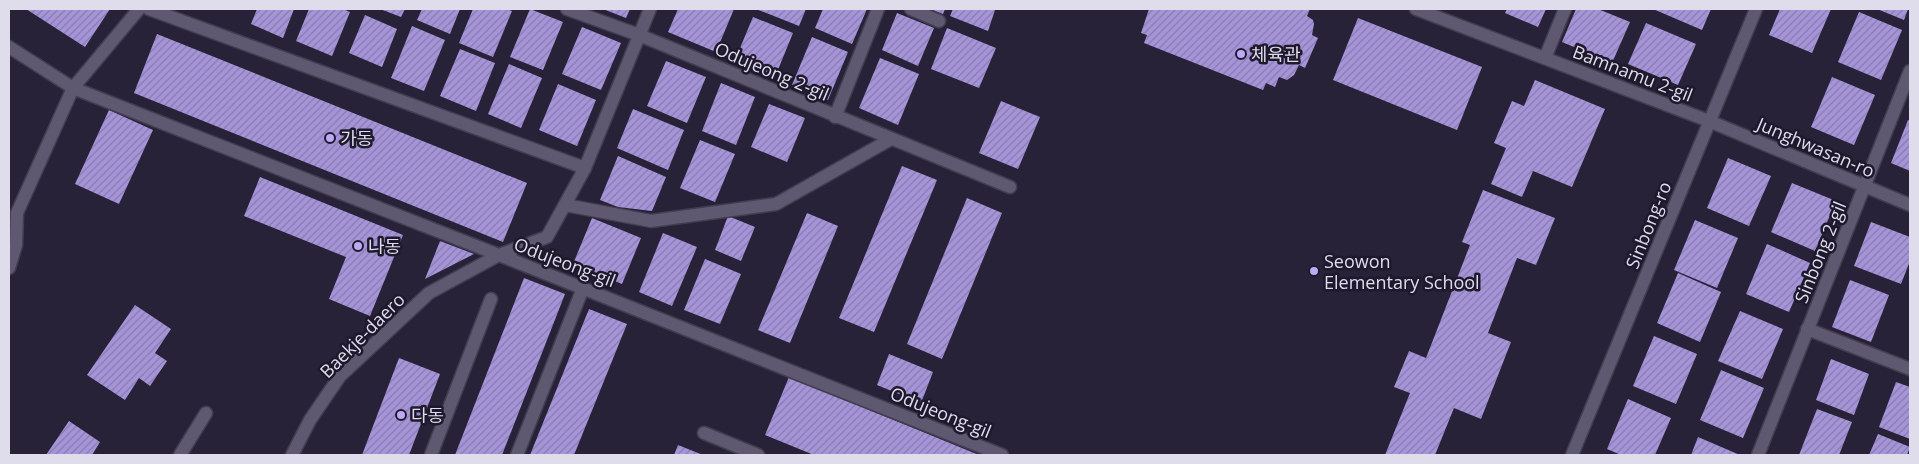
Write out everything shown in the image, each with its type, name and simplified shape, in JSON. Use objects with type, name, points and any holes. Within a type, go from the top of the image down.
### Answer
[{"type":"street","points":[[9,268],[16,245],[17,213],[73,88],[139,9]]},
{"type":"street","points":[[149,9],[585,168],[650,9]]},
{"type":"street","name":"Odujeong 2-gil","points":[[567,9],[639,35],[1010,187]]},
{"type":"street","points":[[836,117],[878,9]]},
{"type":"street","points":[[911,9],[939,21]]},
{"type":"street","name":"Bamnamu 2-gil","points":[[1416,9],[1709,121]]},
{"type":"street","name":"Bamnamu 2-gil","points":[[1545,58],[1565,9]]},
{"type":"street","name":"Sinbong-ro","points":[[1572,455],[1756,9]]},
{"type":"street","points":[[9,47],[73,88],[499,255]]},
{"type":"street","name":"Sinbong 2-gil","points":[[1758,455],[1910,71]]},
{"type":"street","name":"Junghwasan-ro","points":[[1709,121],[1910,205]]},
{"type":"street","points":[[565,205],[651,221],[776,204],[891,139]]},
{"type":"street","name":"Odujeong-gil","points":[[499,255],[547,237],[585,168]]},
{"type":"street","name":"Odujeong-gil","points":[[499,255],[1002,455]]},
{"type":"street","name":"Baekje-daero","points":[[292,455],[310,420],[340,376],[429,292],[499,255]]},
{"type":"street","points":[[517,455],[583,288]]},
{"type":"street","points":[[431,455],[491,299]]},
{"type":"street","name":"Sinbong 2-gil","points":[[1807,329],[1910,369]]},
{"type":"street","points":[[180,455],[206,413]]},
{"type":"street","points":[[704,433],[758,455]]},
{"type":"building","points":[[26,9],[110,9],[85,47]]},
{"type":"building","points":[[257,9],[294,9],[283,38],[251,24]]},
{"type":"building","points":[[309,9],[343,9],[350,12],[332,56],[296,41]]},
{"type":"building","points":[[380,9],[405,9],[401,17]]},
{"type":"building","points":[[422,9],[460,9],[450,34],[417,20]]},
{"type":"building","points":[[473,9],[506,9],[512,11],[493,57],[459,43]]},
{"type":"building","points":[[530,9],[563,22],[543,70],[510,57]]},
{"type":"building","points":[[603,9],[630,9],[626,18]]},
{"type":"building","points":[[678,9],[734,9],[716,52],[668,32]]},
{"type":"building","points":[[756,9],[806,9],[799,26]]},
{"type":"building","points":[[823,9],[867,9],[852,44],[815,28]]},
{"type":"building","points":[[930,9],[945,9],[943,14]]},
{"type":"building","points":[[953,9],[995,10],[988,31],[950,16]]},
{"type":"building","name":"체육관","points":[[1149,9],[1310,9],[1307,16],[1313,20],[1312,35],[1318,38],[1305,68],[1299,65],[1294,75],[1287,80],[1279,77],[1275,87],[1266,83],[1263,90],[1144,43],[1147,35],[1141,33]]},
{"type":"building","points":[[1507,9],[1546,9],[1538,27],[1505,13]]},
{"type":"building","points":[[1576,9],[1598,9],[1630,22],[1612,63],[1562,42]]},
{"type":"building","points":[[1653,9],[1711,9],[1702,30]]},
{"type":"building","points":[[1780,9],[1831,9],[1812,53],[1769,35]]},
{"type":"building","points":[[1877,9],[1908,9],[1904,20]]},
{"type":"building","points":[[1859,12],[1902,30],[1881,80],[1838,62]]},
{"type":"building","points":[[897,13],[934,28],[918,66],[882,50]]},
{"type":"building","points":[[365,15],[397,29],[382,67],[349,53]]},
{"type":"building","points":[[753,17],[793,33],[775,77],[735,60]]},
{"type":"building","points":[[1358,18],[1482,67],[1457,130],[1333,80]]},
{"type":"building","points":[[1646,23],[1696,44],[1678,85],[1628,64]]},
{"type":"building","points":[[412,26],[445,40],[424,91],[391,78]]},
{"type":"building","points":[[582,27],[621,43],[601,90],[562,74]]},
{"type":"building","points":[[947,28],[996,48],[979,88],[931,69]]},
{"type":"building","name":"가동","points":[[157,34],[527,183],[503,242],[134,93]]},
{"type":"building","points":[[812,37],[848,52],[828,100],[792,85]]},
{"type":"building","points":[[460,49],[495,63],[476,111],[440,96]]},
{"type":"building","points":[[880,58],[919,74],[898,125],[859,108]]},
{"type":"building","points":[[666,61],[706,77],[687,123],[647,106]]},
{"type":"building","points":[[509,64],[542,78],[521,128],[488,114]]},
{"type":"building","points":[[1832,77],[1875,95],[1854,145],[1811,127]]},
{"type":"building","points":[[1535,80],[1605,109],[1572,187],[1533,171],[1522,197],[1491,184],[1506,148],[1494,143],[1512,101],[1524,106]]},
{"type":"building","points":[[721,83],[755,97],[736,145],[702,131]]},
{"type":"building","points":[[558,84],[596,100],[577,146],[539,130]]},
{"type":"building","points":[[1001,101],[1040,117],[1018,169],[979,153]]},
{"type":"building","points":[[769,104],[805,118],[787,162],[751,147]]},
{"type":"building","points":[[633,109],[684,130],[668,170],[617,148]]},
{"type":"building","points":[[109,110],[153,130],[119,204],[75,184]]},
{"type":"building","points":[[1908,120],[1910,121],[1910,171],[1891,163]]},
{"type":"building","points":[[700,140],[735,154],[715,202],[680,188]]},
{"type":"building","points":[[618,156],[666,177],[652,211],[618,207],[600,200]]},
{"type":"building","points":[[1728,158],[1771,176],[1749,226],[1707,208]]},
{"type":"building","points":[[902,166],[937,180],[874,332],[839,318]]},
{"type":"building","name":"나동","points":[[260,177],[403,235],[370,316],[329,299],[346,257],[244,216]]},
{"type":"building","points":[[1792,183],[1836,201],[1815,251],[1771,232]]},
{"type":"building","points":[[1483,190],[1555,218],[1536,265],[1517,258],[1488,333],[1511,342],[1481,419],[1454,408],[1435,455],[1385,455],[1410,393],[1394,387],[1409,351],[1426,358],[1470,245],[1462,242]]},
{"type":"building","points":[[967,198],[1002,213],[942,359],[907,344]]},
{"type":"building","points":[[807,213],[838,226],[790,343],[758,330]]},
{"type":"building","points":[[728,216],[755,227],[741,261],[715,250]]},
{"type":"building","points":[[592,218],[641,238],[622,284],[573,264]]},
{"type":"building","points":[[1695,220],[1738,238],[1717,288],[1674,270]]},
{"type":"building","points":[[1871,222],[1910,237],[1910,261],[1901,284],[1854,266]]},
{"type":"building","points":[[663,233],[697,247],[672,306],[639,292]]},
{"type":"building","points":[[440,241],[474,254],[425,279]]},
{"type":"building","points":[[1767,244],[1810,263],[1789,312],[1746,294]]},
{"type":"building","points":[[705,259],[741,274],[720,324],[684,310]]},
{"type":"building","points":[[1678,273],[1721,292],[1700,342],[1657,323]]},
{"type":"building","points":[[524,278],[565,294],[502,455],[455,455]]},
{"type":"building","points":[[1850,280],[1889,295],[1871,342],[1832,327]]},
{"type":"building","points":[[135,305],[171,329],[155,353],[167,361],[150,386],[139,378],[125,400],[87,375]]},
{"type":"building","points":[[589,309],[627,324],[574,455],[530,455]]},
{"type":"building","points":[[1740,311],[1783,329],[1762,379],[1718,361]]},
{"type":"building","points":[[1654,336],[1697,354],[1676,404],[1633,386]]},
{"type":"building","points":[[889,354],[933,372],[921,403],[877,385]]},
{"type":"building","name":"다동","points":[[399,358],[440,374],[409,455],[362,455]]},
{"type":"building","points":[[1831,359],[1869,374],[1854,415],[1816,400]]},
{"type":"building","points":[[1721,370],[1764,388],[1743,438],[1700,420]]},
{"type":"building","points":[[789,377],[979,455],[814,455],[765,435]]},
{"type":"building","points":[[1896,382],[1910,387],[1910,439],[1879,427]]},
{"type":"building","points":[[1628,399],[1671,418],[1655,455],[1621,455],[1607,449]]},
{"type":"building","points":[[1817,409],[1852,422],[1839,455],[1799,455]]},
{"type":"building","points":[[69,421],[100,442],[92,455],[46,455]]},
{"type":"building","points":[[1878,434],[1910,447],[1907,455],[1869,455]]},
{"type":"building","points":[[1698,437],[1740,455],[1691,455]]},
{"type":"building","points":[[678,445],[703,455],[674,455]]},
{"type":"place","name":"체육관","points":[[1241,54]]},
{"type":"place","name":"가동","points":[[330,138]]},
{"type":"place","name":"나동","points":[[358,246]]},
{"type":"place","name":"Seowon Elementary School","points":[[1314,271]]},
{"type":"place","name":"다동","points":[[401,415]]}]
